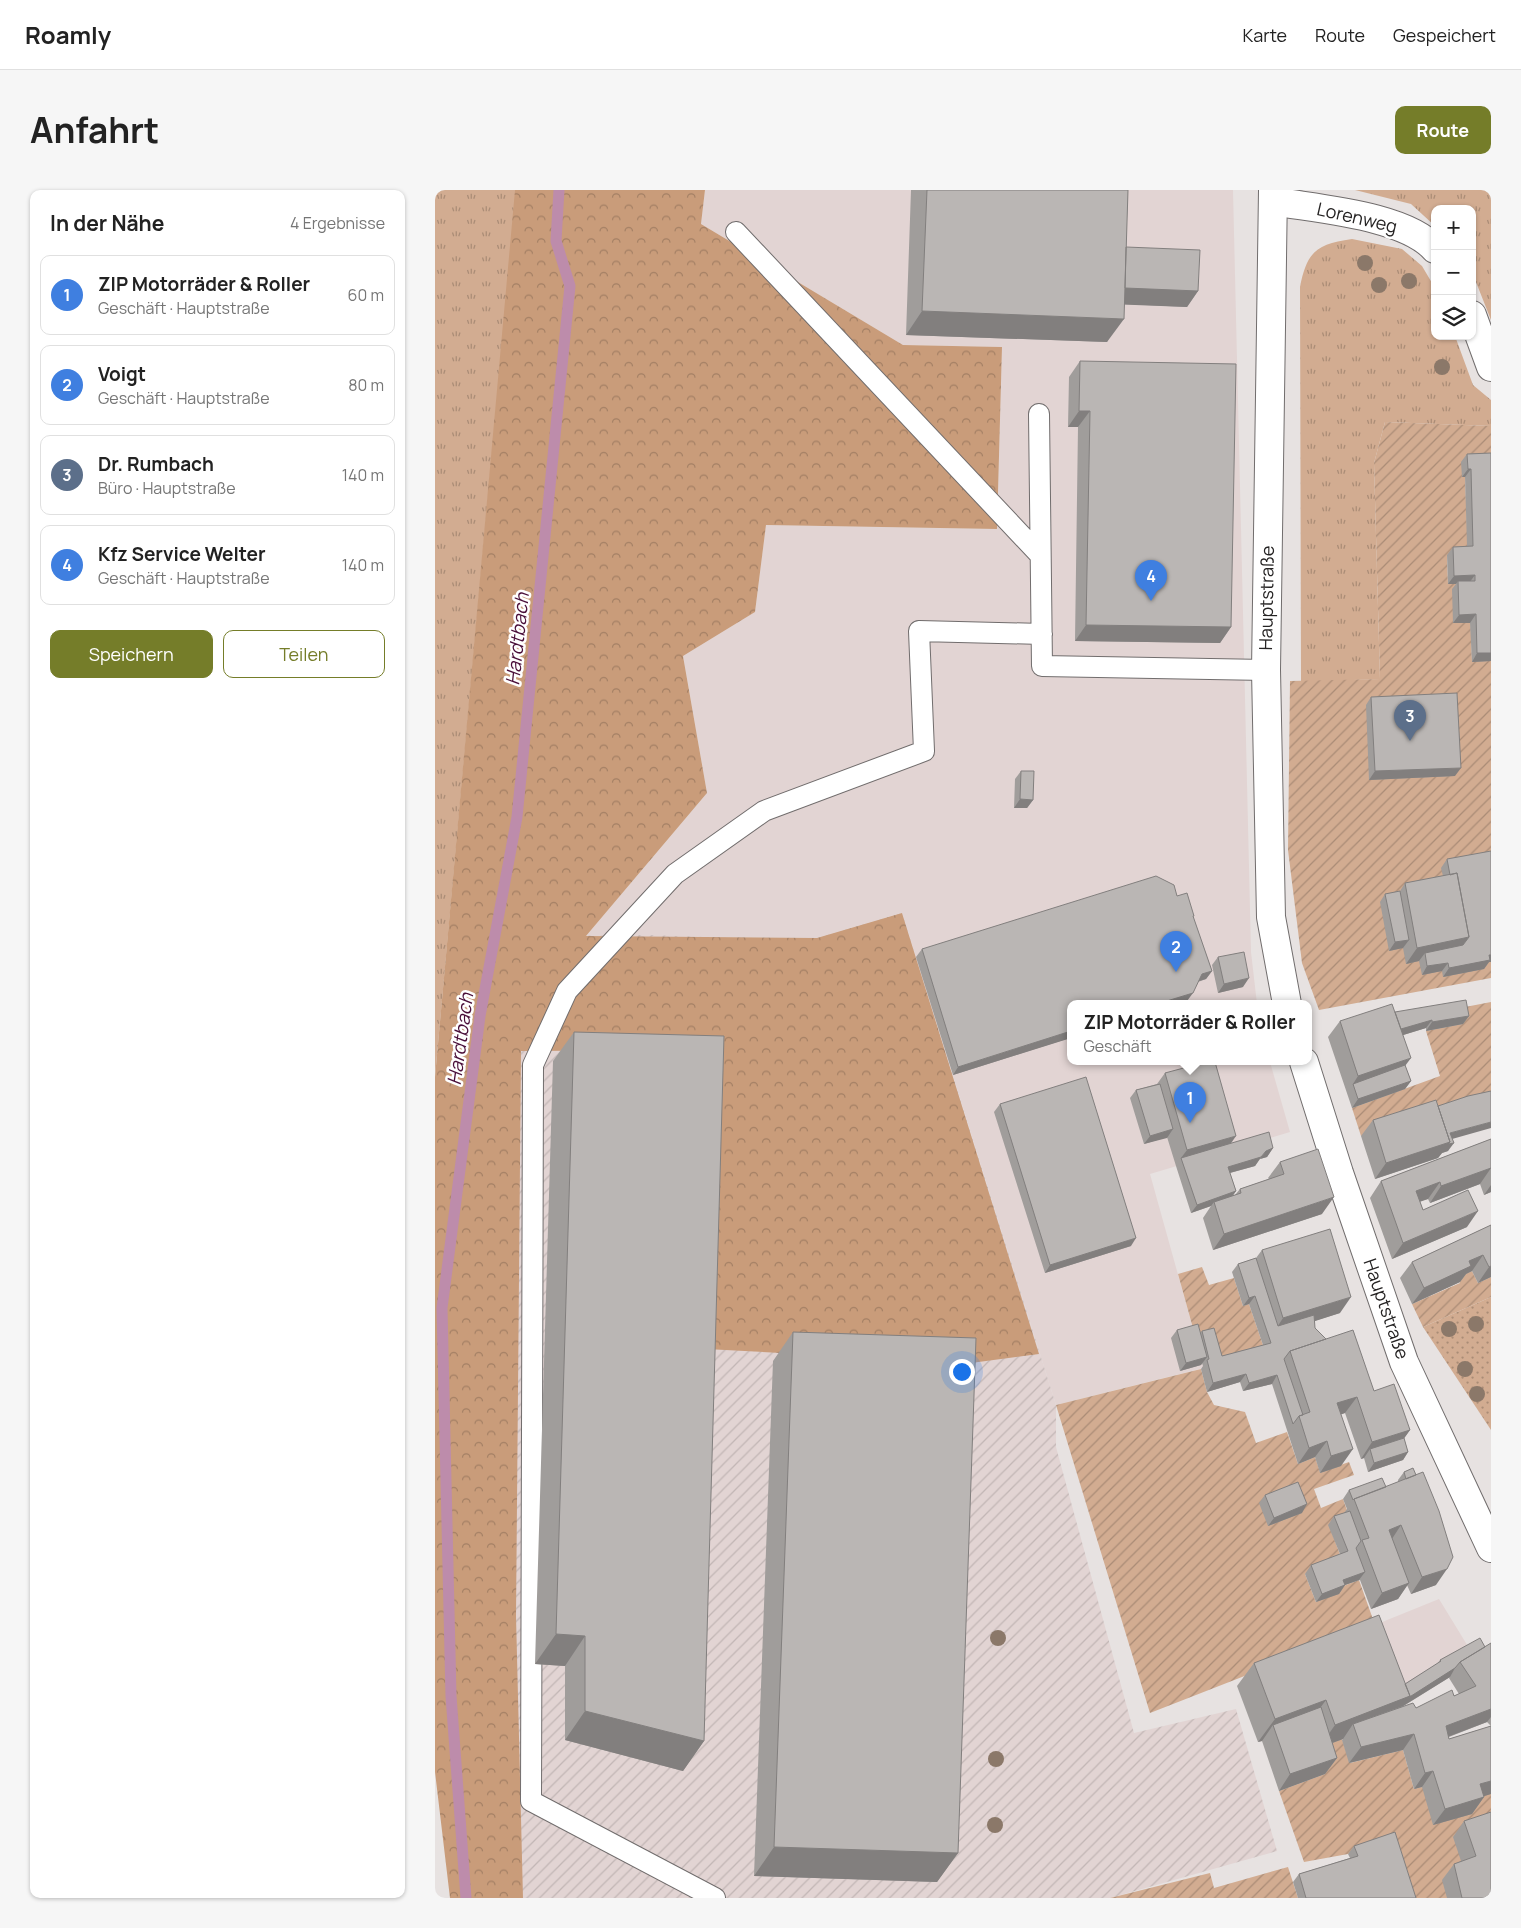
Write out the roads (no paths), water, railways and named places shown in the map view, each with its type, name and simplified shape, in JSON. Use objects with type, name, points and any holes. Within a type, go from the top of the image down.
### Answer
[{"type":"main road","name":"Lorenweg","points":[[1273,195],[1393,222],[1431,245]]},
{"type":"main road","name":"Hauptstraße","points":[[1273,195],[1266,670],[1271,916],[1286,1000]]},
{"type":"main road","points":[[1476,326],[1491,367]]},
{"type":"main road","name":"Hauptstraße","points":[[1305,1065],[1339,1173],[1404,1362],[1491,1548]]},
{"type":"lane","points":[[736,232],[1040,555]]},
{"type":"lane","points":[[1039,414],[1043,666],[1266,670]]},
{"type":"lane","points":[[715,1898],[531,1801],[533,1066],[567,991],[675,874],[763,811],[924,751],[919,631],[1042,634]]},
{"type":"waterway","name":"Hardtbach","points":[[466,1898],[451,1696],[442,1308],[480,1016],[517,817],[570,286],[556,241],[559,190]]},
{"type":"place","name":"Kfz Service Welter","points":[[1151,601]]},
{"type":"place","name":"Dr. Rumbach","points":[[1410,741]]},
{"type":"place","name":"Voigt","points":[[1176,972]]},
{"type":"place","name":"ZIP Motorräder & Roller","points":[[1190,1123]]}]
